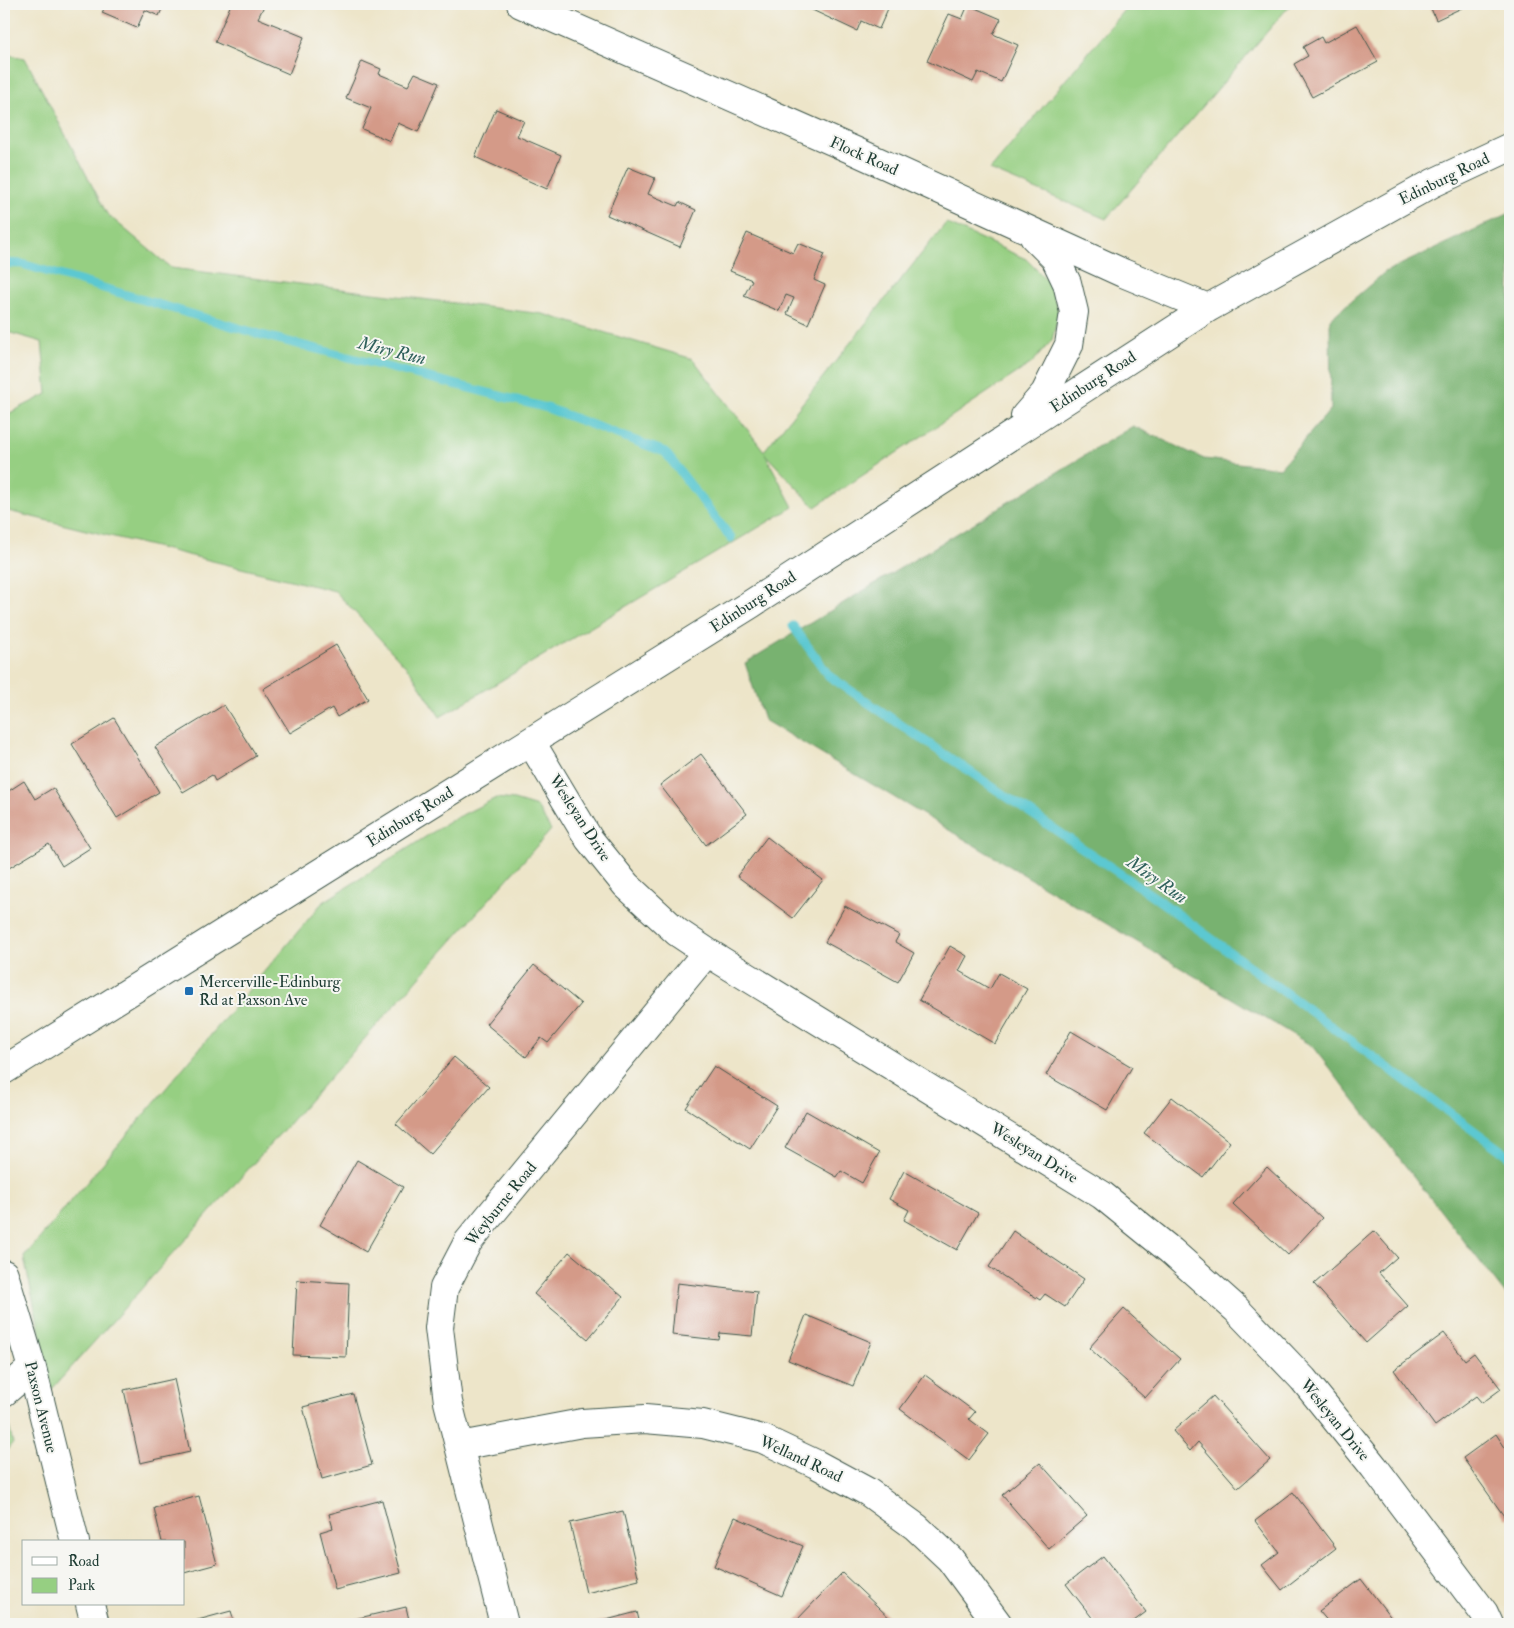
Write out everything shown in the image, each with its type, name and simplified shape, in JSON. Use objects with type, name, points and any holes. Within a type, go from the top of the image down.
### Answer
[{"type":"street","name":"Flock Road","points":[[520,4],[1208,308]]},
{"type":"street","name":"Edinburg Road","points":[[4,1070],[751,604],[1208,308],[1424,188],[1510,147]]},
{"type":"street","points":[[1006,438],[1045,393],[1069,345],[1074,312],[1067,283],[1055,258],[1026,229]]},
{"type":"street","name":"Wesleyan Drive","points":[[531,742],[590,839],[626,885],[677,932],[1102,1195],[1171,1251],[1236,1309],[1303,1380],[1374,1467],[1484,1613],[1489,1624]]},
{"type":"street","name":"Weyburne Road","points":[[504,1624],[448,1402],[438,1328],[444,1288],[468,1242],[707,952]]},
{"type":"street","name":"Paxson Avenue","points":[[4,1274],[32,1368],[74,1540]]},
{"type":"street","points":[[4,1392],[32,1368]]},
{"type":"street","name":"Welland Road","points":[[460,1446],[582,1423],[646,1419],[703,1424],[763,1439],[816,1464],[868,1492],[916,1527],[950,1559],[998,1624]]},
{"type":"street","points":[[90,1606],[95,1624]]},
{"type":"green space","points":[[1129,4],[1291,4],[1106,219],[990,170]]},
{"type":"green space","points":[[4,54],[25,58],[107,214],[171,268],[543,314],[693,359],[764,451],[946,223],[1026,259],[1049,282],[1059,313],[1052,340],[1032,363],[815,507],[765,454],[793,507],[440,717],[411,672],[335,591],[4,510],[4,416],[47,394],[42,342],[4,331]]},
{"type":"green space","points":[[1510,213],[1510,1300],[1312,1046],[764,720],[745,663],[1133,426],[1204,459],[1280,468],[1331,409],[1330,319],[1385,272]]},
{"type":"green space","points":[[496,798],[514,800],[537,807],[551,830],[52,1389],[24,1257],[322,903],[452,820]]},
{"type":"green space","points":[[4,1405],[13,1443],[4,1456]]},
{"type":"building","points":[[106,4],[164,4],[159,16],[145,10],[137,28],[102,13]]},
{"type":"building","points":[[231,4],[265,4],[258,18],[304,37],[289,74],[215,42]]},
{"type":"building","points":[[810,4],[890,4],[879,29],[861,21],[857,31],[808,8]]},
{"type":"building","points":[[1429,4],[1470,4],[1436,20]]},
{"type":"building","points":[[968,5],[1001,19],[993,34],[1018,45],[1001,82],[978,72],[973,82],[927,61],[949,14],[962,19]]},
{"type":"building","points":[[1357,25],[1378,62],[1312,97],[1294,64],[1308,56],[1303,47],[1321,37],[1324,43]]},
{"type":"building","points":[[362,61],[381,69],[379,74],[408,86],[415,73],[439,83],[418,132],[398,123],[390,141],[362,129],[371,108],[346,98]]},
{"type":"building","points":[[496,109],[524,121],[517,136],[561,155],[547,189],[475,157]]},
{"type":"building","points":[[628,167],[655,178],[648,194],[677,206],[679,202],[696,210],[680,247],[607,215]]},
{"type":"building","points":[[747,233],[793,253],[798,243],[825,254],[814,280],[825,285],[808,324],[787,314],[794,298],[786,295],[779,311],[744,296],[752,280],[730,271]]},
{"type":"building","points":[[336,645],[368,699],[337,717],[332,708],[290,733],[263,689]]},
{"type":"building","points":[[224,705],[256,756],[215,781],[212,775],[183,792],[155,747]]},
{"type":"building","points":[[114,718],[159,792],[117,818],[72,744]]},
{"type":"building","points":[[701,754],[747,814],[706,845],[660,785]]},
{"type":"building","points":[[24,781],[35,799],[53,788],[90,848],[62,866],[49,844],[4,871],[4,794]]},
{"type":"building","points":[[767,837],[823,880],[793,918],[737,876]]},
{"type":"building","points":[[845,906],[899,935],[895,942],[914,953],[898,982],[825,942]]},
{"type":"building","points":[[950,946],[967,956],[959,971],[990,989],[999,973],[1027,989],[995,1044],[919,1000]]},
{"type":"building","points":[[534,965],[581,1004],[548,1043],[541,1038],[526,1057],[486,1024]]},
{"type":"building","points":[[1071,1031],[1132,1067],[1107,1110],[1046,1075]]},
{"type":"building","points":[[454,1057],[489,1087],[430,1154],[396,1124]]},
{"type":"building","points":[[714,1066],[777,1106],[750,1149],[686,1108]]},
{"type":"building","points":[[1172,1097],[1230,1142],[1203,1177],[1144,1133]]},
{"type":"building","points":[[806,1111],[879,1153],[862,1183],[841,1171],[837,1177],[785,1148]]},
{"type":"building","points":[[357,1160],[403,1187],[366,1252],[320,1225]]},
{"type":"building","points":[[1267,1167],[1322,1218],[1288,1255],[1233,1204]]},
{"type":"building","points":[[904,1171],[978,1213],[957,1250],[904,1220],[909,1210],[889,1199]]},
{"type":"building","points":[[1013,1231],[1084,1279],[1065,1307],[1045,1294],[1040,1300],[989,1267]]},
{"type":"building","points":[[1374,1231],[1397,1257],[1379,1273],[1408,1306],[1366,1343],[1314,1284]]},
{"type":"building","points":[[569,1252],[623,1297],[588,1339],[534,1294]]},
{"type":"building","points":[[297,1280],[349,1283],[346,1357],[293,1355]]},
{"type":"building","points":[[677,1283],[757,1292],[752,1336],[720,1333],[719,1340],[672,1335]]},
{"type":"building","points":[[1124,1309],[1180,1359],[1145,1398],[1089,1348]]},
{"type":"building","points":[[806,1315],[871,1342],[853,1386],[788,1360]]},
{"type":"building","points":[[1444,1333],[1465,1360],[1474,1353],[1501,1389],[1482,1403],[1476,1396],[1435,1426],[1394,1370]]},
{"type":"building","points":[[925,1375],[975,1412],[969,1419],[989,1434],[969,1460],[900,1409]]},
{"type":"building","points":[[174,1379],[190,1452],[140,1463],[124,1390]]},
{"type":"building","points":[[353,1394],[372,1465],[322,1479],[303,1407]]},
{"type":"building","points":[[1213,1396],[1270,1460],[1238,1488],[1198,1442],[1190,1451],[1173,1431]]},
{"type":"building","points":[[1496,1434],[1510,1455],[1510,1516],[1506,1519],[1463,1458]]},
{"type":"building","points":[[1040,1463],[1087,1516],[1049,1549],[1002,1495]]},
{"type":"building","points":[[1293,1492],[1336,1548],[1282,1590],[1262,1565],[1279,1552],[1255,1521]]},
{"type":"building","points":[[199,1496],[217,1564],[185,1573],[185,1540],[162,1540],[154,1508]]},
{"type":"building","points":[[382,1500],[401,1573],[335,1590],[320,1532],[333,1528],[329,1514]]},
{"type":"building","points":[[623,1511],[639,1580],[586,1593],[570,1523]]},
{"type":"building","points":[[735,1517],[803,1546],[782,1596],[714,1566]]},
{"type":"building","points":[[1103,1556],[1146,1612],[1130,1624],[1097,1624],[1066,1584]]},
{"type":"building","points":[[842,1573],[896,1624],[795,1624]]},
{"type":"building","points":[[1361,1579],[1396,1624],[1330,1624],[1319,1611]]},
{"type":"building","points":[[406,1607],[410,1624],[342,1624],[342,1622]]},
{"type":"building","points":[[231,1611],[235,1624],[183,1624]]},
{"type":"building","points":[[637,1612],[640,1624],[591,1624]]},
{"type":"waterway","name":"Miry Run","points":[[4,263],[22,264],[262,335],[547,408],[665,452],[731,538]]},
{"type":"waterway","name":"Miry Run","points":[[793,626],[829,676],[1153,896],[1510,1157]]},
{"type":"place","name":"Mercerville-Edinburg Rd at Paxson Ave","points":[[189,991]]}]
